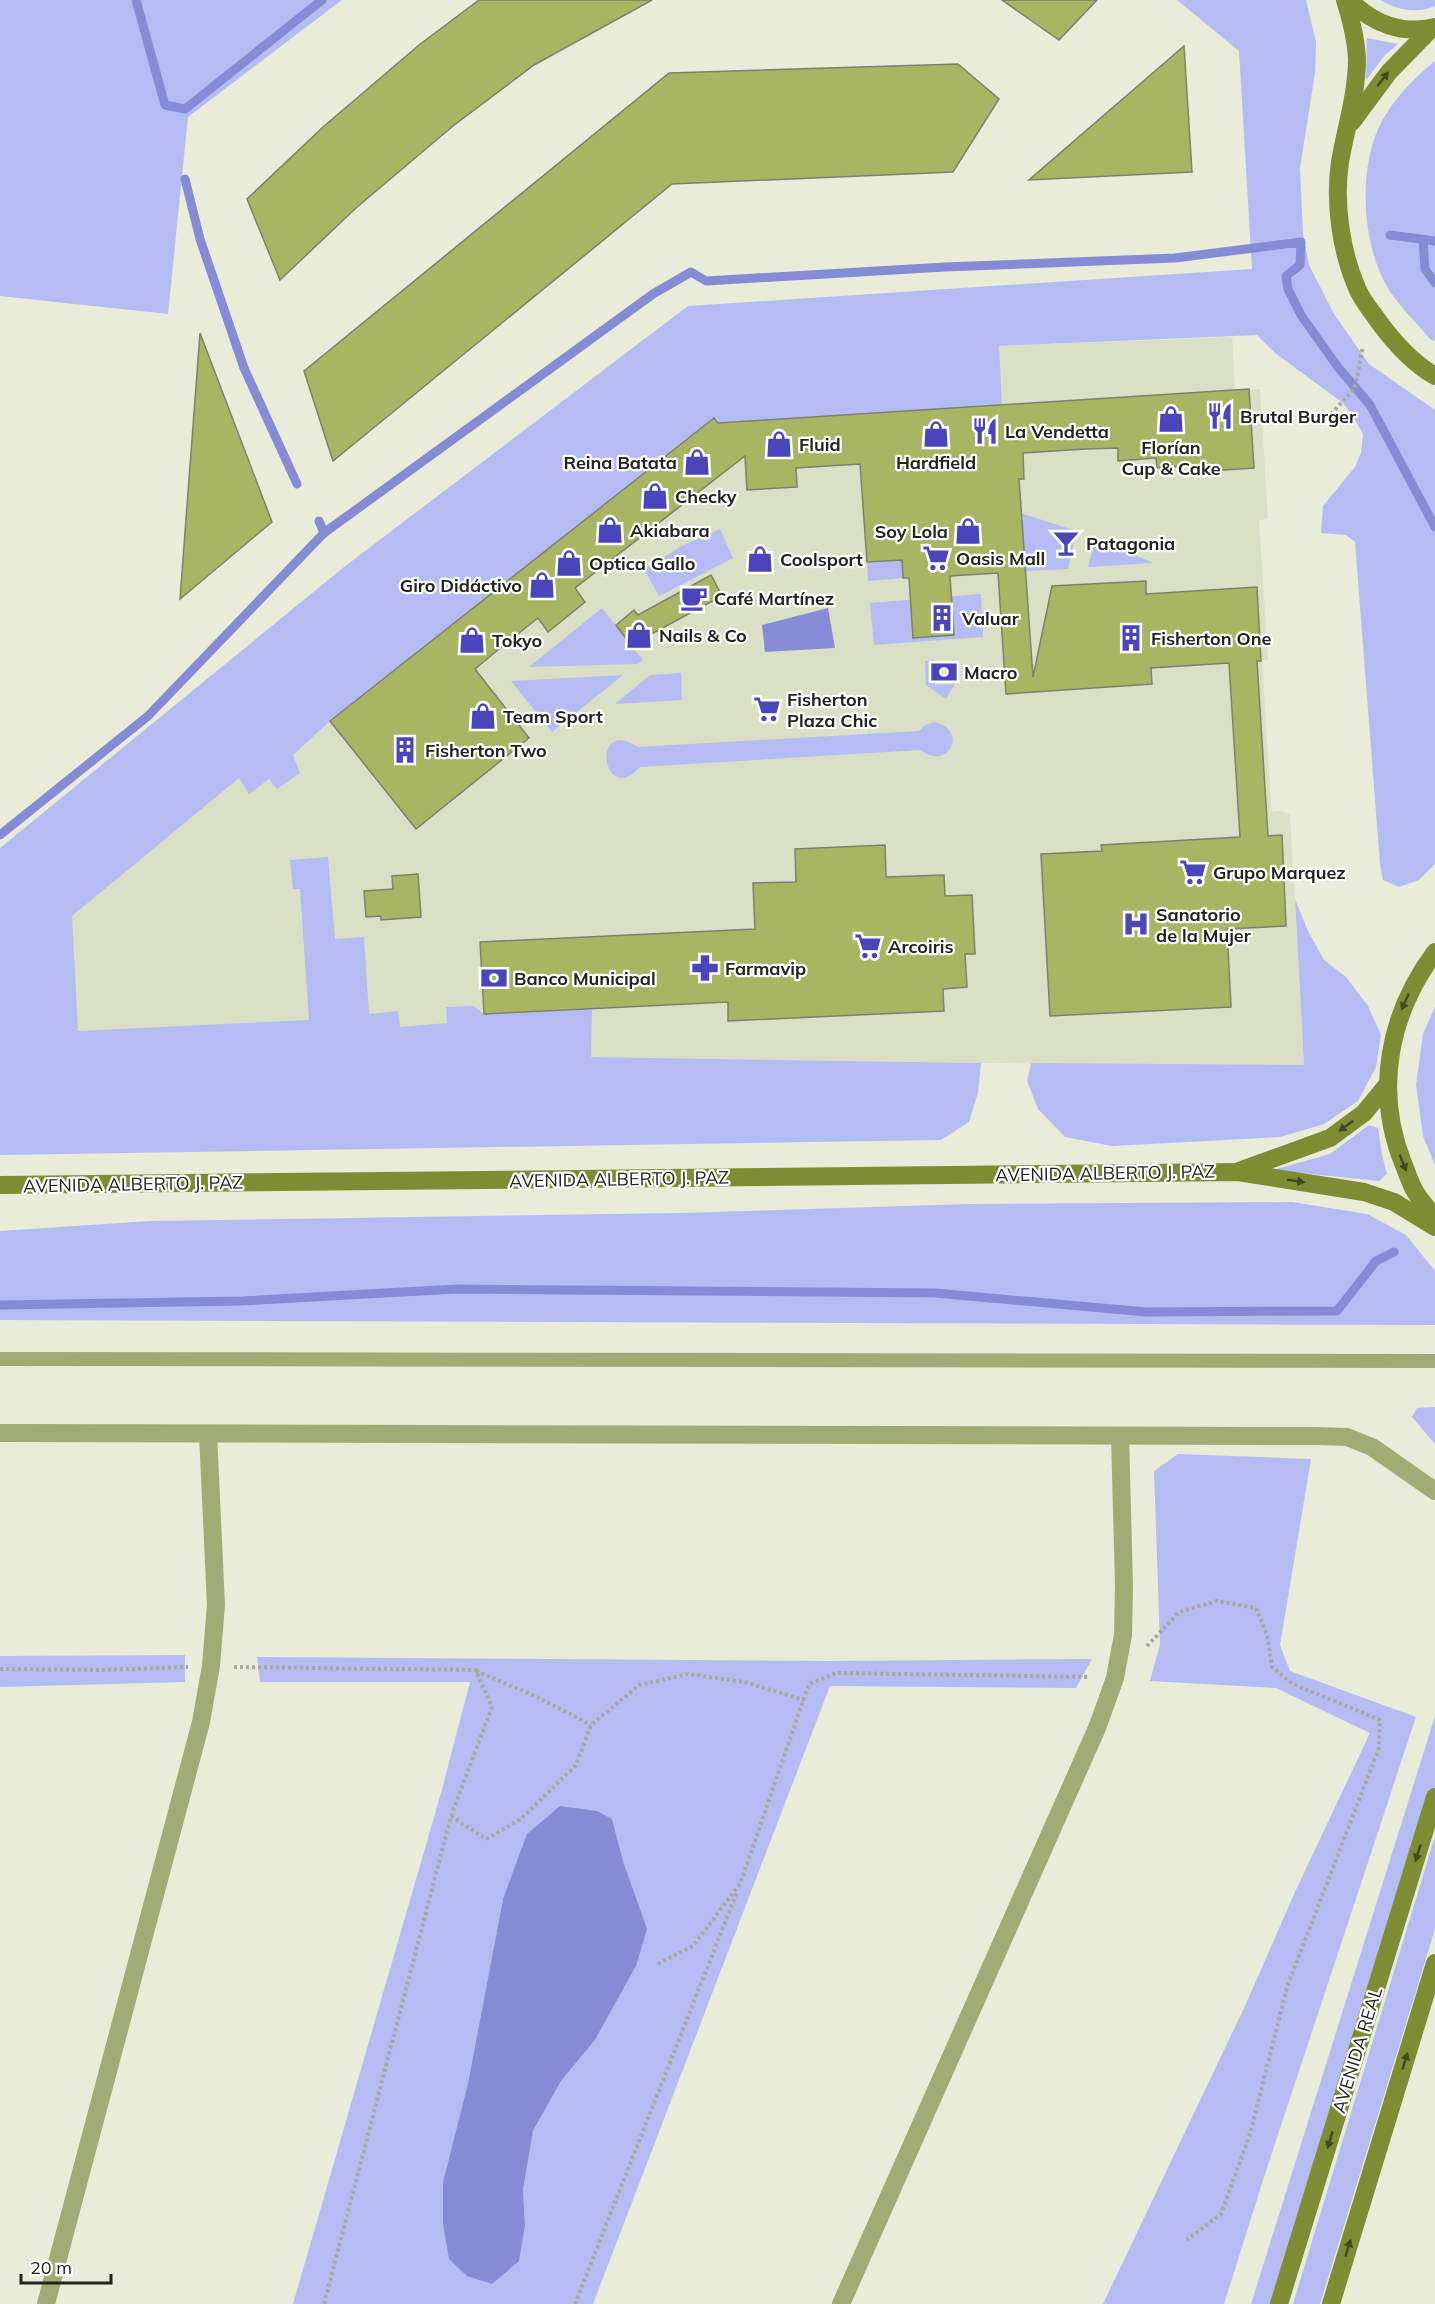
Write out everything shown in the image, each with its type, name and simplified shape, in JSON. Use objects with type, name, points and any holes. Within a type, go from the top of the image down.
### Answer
[{"type":"main road","points":[[1345,0],[1353,28],[1357,57],[1356,83],[1340,164],[1339,202],[1343,246],[1357,290],[1383,328],[1420,368],[1435,376]]},
{"type":"main road","points":[[1350,0],[1360,11],[1382,24],[1407,30],[1434,27]]},
{"type":"main road","points":[[1349,126],[1389,72],[1434,27]]},
{"type":"main road","points":[[1435,952],[1419,974],[1401,1010],[1391,1047],[1388,1085],[1394,1140],[1415,1192],[1435,1218]]},
{"type":"main road","name":"AVENIDA ALBERTO J. PAZ","points":[[1238,1172],[1330,1138],[1364,1113],[1388,1085]]},
{"type":"main road","name":"AVENIDA ALBERTO J. PAZ","points":[[0,1185],[1238,1172],[1364,1192],[1394,1202],[1435,1227]]},
{"type":"main road","name":"AVENIDA REAL","points":[[1279,2304],[1435,1797]]},
{"type":"main road","points":[[1331,2304],[1435,1963]]},
{"type":"street","points":[[0,1433],[1347,1437],[1372,1447],[1435,1491]]},
{"type":"street","points":[[46,2304],[201,1722],[211,1666],[216,1605],[208,1434]]},
{"type":"street","points":[[841,2304],[1097,1728],[1115,1678],[1123,1635],[1120,1436]]},
{"type":"lane","points":[[0,1359],[1435,1361]]},
{"type":"path","points":[[1331,414],[1355,388],[1363,346]]},
{"type":"path","points":[[1146,1647],[1179,1612],[1217,1601],[1256,1608],[1267,1635],[1272,1666],[1293,1684],[1380,1720],[1379,1748],[1287,1987],[1250,2134],[1221,2214],[1187,2240]]},
{"type":"path","points":[[0,1669],[104,1670],[211,1666],[476,1670],[535,1696],[591,1725]]},
{"type":"path","points":[[324,2304],[451,1816],[492,1707],[476,1670]]},
{"type":"path","points":[[575,2304],[740,1884],[809,1684],[836,1673],[1115,1678]]},
{"type":"path","points":[[451,1816],[486,1839],[521,1819],[576,1765],[591,1725],[639,1684],[688,1674],[744,1682],[804,1700]]},
{"type":"path","points":[[658,1964],[693,1947],[740,1884]]},
{"type":"shaded area","points":[[0,0],[342,0],[188,117],[168,314],[0,296]]},
{"type":"shaded area","points":[[1177,0],[1306,0],[1316,42],[1315,73],[1300,168],[1303,234],[1309,265],[1334,314],[1369,364],[1435,410],[1435,864],[1419,880],[1399,887],[1383,880],[1355,542],[1346,535],[1321,533],[1323,506],[1355,467],[1361,453],[1363,434],[1343,403],[1275,353],[1257,335],[999,346],[1002,405],[719,423],[714,418],[330,721],[293,755],[300,773],[277,789],[269,779],[249,794],[239,778],[72,916],[78,1031],[309,1020],[300,889],[293,889],[290,860],[328,857],[335,939],[364,937],[369,1014],[398,1011],[400,1027],[447,1023],[446,1007],[474,1006],[484,1014],[592,1009],[591,1057],[981,1063],[978,1092],[969,1122],[941,1140],[0,1155],[0,848],[344,567],[688,306],[1252,269],[1239,51]]},
{"type":"shaded area","points":[[1380,0],[1435,0],[1435,6],[1420,10],[1407,10]]},
{"type":"shaded area","points":[[1367,38],[1398,44],[1385,55],[1366,80]]},
{"type":"shaded area","points":[[1435,61],[1435,341],[1430,339],[1398,303],[1380,272],[1368,231],[1366,187],[1372,145],[1384,117],[1404,91]]},
{"type":"shaded area","name":"Fisherton Plaza Chic","points":[[1232,337],[1235,390],[1260,389],[1268,519],[1259,520],[1268,660],[1262,661],[1271,806],[1272,812],[1281,811],[1290,815],[1304,1066],[321,1053],[78,1054],[0,926],[702,358]]},
{"type":"shaded area","points":[[1001,507],[1077,531],[1068,569],[1005,572]]},
{"type":"shaded area","points":[[720,529],[733,558],[659,596],[644,569],[682,546]]},
{"type":"shaded area","points":[[1096,537],[1153,563],[1088,567]]},
{"type":"shaded area","points":[[902,560],[903,578],[868,581],[867,562]]},
{"type":"shaded area","points":[[981,594],[983,637],[874,645],[870,603]]},
{"type":"shaded area","points":[[602,608],[643,660],[638,664],[529,667]]},
{"type":"shaded area","points":[[828,608],[835,648],[765,652],[762,625]]},
{"type":"shaded area","points":[[933,660],[935,685],[955,684],[946,699],[926,685],[925,661]]},
{"type":"shaded area","points":[[681,673],[682,700],[615,704],[650,675]]},
{"type":"shaded area","points":[[623,675],[552,732],[511,681]]},
{"type":"shaded area","points":[[934,722],[945,726],[951,732],[953,740],[946,753],[939,756],[920,750],[640,767],[627,777],[617,777],[610,771],[607,761],[607,750],[612,743],[622,740],[638,747],[919,731],[925,725]]},
{"type":"shaded area","points":[[1295,899],[1308,931],[1324,960],[1346,977],[1368,1006],[1381,1035],[1376,1067],[1358,1101],[1324,1124],[1280,1137],[1112,1146],[1065,1137],[1038,1109],[1027,1081],[1031,1063],[1304,1065]]},
{"type":"shaded area","points":[[1435,1007],[1435,1165],[1423,1136],[1416,1085],[1423,1034]]},
{"type":"shaded area","points":[[1369,1125],[1378,1128],[1387,1174],[1379,1181],[1273,1170],[1330,1154]]},
{"type":"shaded area","points":[[1292,1202],[1367,1214],[1406,1235],[1435,1271],[1435,1325],[0,1320],[0,1231],[150,1221],[680,1213],[968,1204]]},
{"type":"shaded area","points":[[1435,1407],[1435,1444],[1412,1417],[1417,1408]]},
{"type":"shaded area","points":[[1178,1454],[1311,1459],[1280,1645],[1290,1671],[1416,1717],[1224,2304],[1103,2304],[1245,2006],[1295,1892],[1370,1733],[1276,1688],[1150,1681],[1160,1644],[1154,1471]]},
{"type":"shaded area","points":[[185,1655],[185,1682],[0,1687],[0,1656]]},
{"type":"shaded area","points":[[257,1657],[829,1661],[1092,1659],[1076,1688],[830,1686],[593,2304],[293,2304],[441,1793],[470,1682],[260,1682]],"holes":[[[612,1819],[624,1864],[636,1966],[595,2040],[561,2081],[533,2131],[523,2190],[525,2225],[443,2182],[468,2083],[503,1899]]]},
{"type":"shaded area","points":[[1435,1716],[1435,1797],[1279,2304],[1251,2304]]},
{"type":"shaded area","points":[[560,1806],[597,1811],[612,1819],[624,1864],[647,1929],[636,1966],[595,2040],[561,2081],[533,2131],[523,2190],[525,2225],[519,2261],[492,2284],[467,2276],[449,2259],[443,2224],[443,2182],[468,2083],[503,1899],[527,1834]]},
{"type":"shaded area","points":[[1435,1836],[1435,1929],[1320,2304],[1293,2304]]},
{"type":"building","points":[[479,0],[652,0],[534,65],[453,126],[356,208],[280,280],[247,199],[323,127],[419,45]]},
{"type":"building","points":[[1002,0],[1097,0],[1059,40]]},
{"type":"building","points":[[1184,46],[1192,172],[1029,180]]},
{"type":"building","points":[[958,64],[999,99],[953,172],[672,184],[333,461],[304,371],[669,73]]},
{"type":"building","points":[[200,333],[272,522],[180,599]]},
{"type":"building","points":[[1249,389],[1254,468],[1208,471],[1207,465],[1157,468],[1156,458],[1118,461],[1118,448],[1085,449],[1023,453],[1024,479],[1019,479],[1033,677],[1052,586],[1146,581],[1146,594],[1257,587],[1261,661],[1257,661],[1268,836],[1282,835],[1286,926],[1227,929],[1231,1007],[1050,1016],[1041,854],[1102,851],[1101,845],[1240,837],[1229,663],[1151,668],[1152,684],[1006,694],[998,573],[950,576],[954,635],[913,638],[909,578],[903,578],[902,560],[867,562],[860,464],[796,468],[797,487],[747,490],[745,456],[575,588],[585,602],[548,632],[538,618],[499,649],[475,669],[529,738],[416,829],[330,721],[714,418],[718,423]]},
{"type":"building","points":[[711,575],[722,596],[631,645],[616,625],[634,610],[638,615]]},
{"type":"building","points":[[885,845],[886,877],[944,875],[945,896],[972,895],[975,954],[965,954],[967,987],[943,989],[944,1011],[728,1021],[728,1002],[484,1014],[480,942],[755,929],[753,883],[796,882],[795,849]]},
{"type":"building","points":[[418,874],[421,917],[381,920],[381,916],[366,917],[364,891],[393,889],[392,876]]},
{"type":"waterway","points":[[136,0],[165,105],[185,109],[322,0]]},
{"type":"waterway","points":[[185,179],[200,239],[244,368],[297,484]]},
{"type":"waterway","points":[[1390,235],[1435,241]]},
{"type":"waterway","points":[[1423,240],[1425,269],[1435,283]]},
{"type":"waterway","points":[[0,835],[148,716],[324,533],[653,294],[691,272],[706,281],[945,267],[1175,258],[1301,242],[1300,265],[1286,276],[1288,289],[1301,315],[1337,366],[1370,405],[1435,527]]},
{"type":"waterway","points":[[319,521],[324,533]]},
{"type":"waterway","points":[[0,1305],[242,1301],[457,1289],[935,1293],[1146,1312],[1337,1311],[1376,1261],[1394,1252]]},
{"type":"place","name":"Brutal Burger","points":[[1220,416]]},
{"type":"place","name":"Florían Cup & Cake","points":[[1171,419]]},
{"type":"place","name":"La Vendetta","points":[[985,431]]},
{"type":"place","name":"Hardfield","points":[[936,434]]},
{"type":"place","name":"Fluid","points":[[779,444]]},
{"type":"place","name":"Reina Batata","points":[[697,462]]},
{"type":"place","name":"Checky","points":[[655,496]]},
{"type":"place","name":"Akiabara","points":[[610,530]]},
{"type":"place","name":"Soy Lola","points":[[968,531]]},
{"type":"place","name":"Patagonia","points":[[1066,543]]},
{"type":"place","name":"Oasis Mall","points":[[936,558]]},
{"type":"place","name":"Coolsport","points":[[760,559]]},
{"type":"place","name":"Optica Gallo","points":[[569,563]]},
{"type":"place","name":"Giro Didáctivo","points":[[542,585]]},
{"type":"place","name":"Café Martínez","points":[[694,598]]},
{"type":"place","name":"Valuar","points":[[942,618]]},
{"type":"place","name":"Nails & Co","points":[[639,635]]},
{"type":"place","name":"Fisherton One","points":[[1131,638]]},
{"type":"place","name":"Tokyo","points":[[472,640]]},
{"type":"place","name":"Macro","points":[[944,672]]},
{"type":"place","name":"Fisherton Plaza Chic","points":[[767,709]]},
{"type":"place","name":"Team Sport","points":[[483,716]]},
{"type":"place","name":"Fisherton Two","points":[[405,750]]},
{"type":"place","name":"Grupo Marquez","points":[[1193,872]]},
{"type":"place","name":"Sanatorio de la Mujer","points":[[1136,924]]},
{"type":"place","name":"Arcoiris","points":[[868,946]]},
{"type":"place","name":"Farmavip","points":[[705,968]]},
{"type":"place","name":"Banco Municipal","points":[[494,978]]}]
